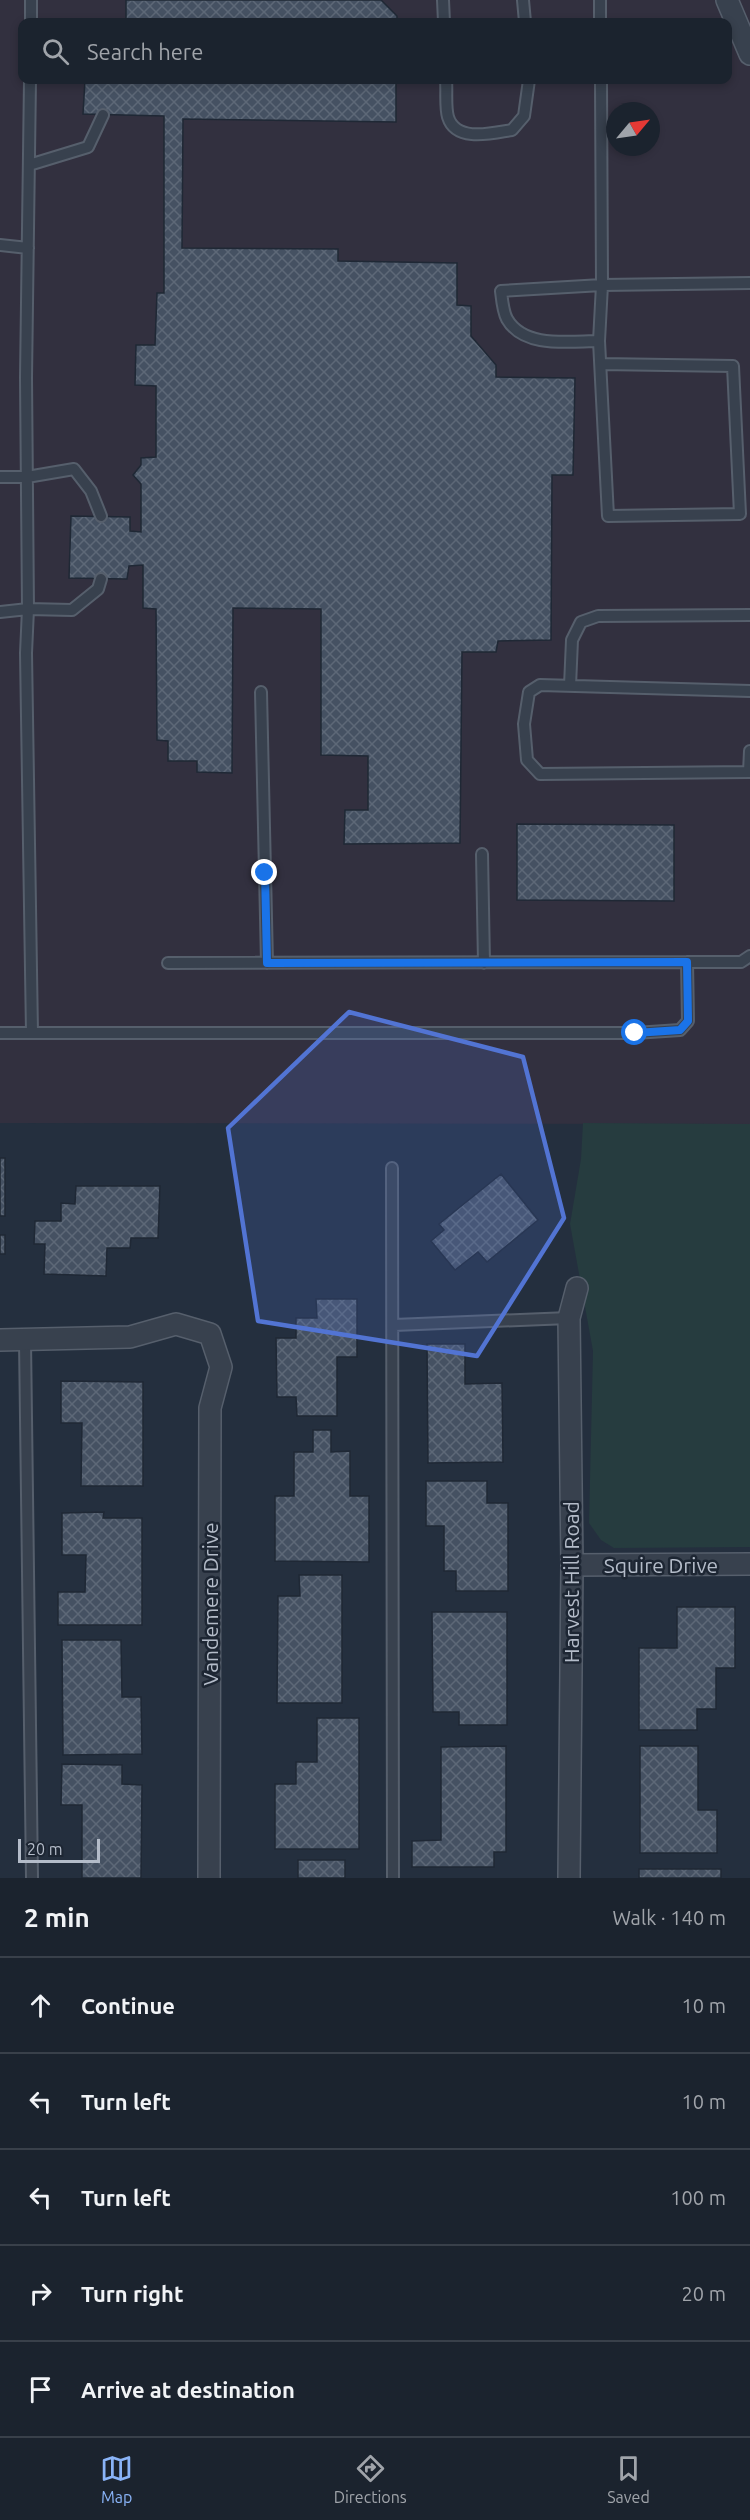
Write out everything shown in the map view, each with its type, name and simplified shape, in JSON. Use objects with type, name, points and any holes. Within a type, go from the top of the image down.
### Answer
[{"type":"street","points":[[727,0],[750,54]]},
{"type":"street","name":"Harvest Hill Road","points":[[569,1878],[572,1565],[569,1318],[577,1288]]},
{"type":"street","name":"Vandemere Drive","points":[[25,1341],[130,1337],[176,1324],[210,1334],[221,1367],[210,1408],[209,1878]]},
{"type":"street","points":[[0,1340],[25,1341]]},
{"type":"street","name":"Squire Drive","points":[[572,1565],[750,1564]]},
{"type":"lane","points":[[31,18],[32,0]]},
{"type":"lane","points":[[443,0],[444,18]]},
{"type":"lane","points":[[524,0],[525,18]]},
{"type":"lane","points":[[600,0],[600,18]]},
{"type":"lane","points":[[30,84],[26,653],[32,1033]]},
{"type":"lane","points":[[446,84],[448,118],[455,127],[472,135],[512,130],[524,116],[528,84]]},
{"type":"lane","points":[[601,84],[600,341],[601,364],[608,516],[740,514],[733,366],[601,364]]},
{"type":"lane","points":[[30,165],[88,147],[103,115]]},
{"type":"lane","points":[[0,245],[28,248]]},
{"type":"lane","points":[[600,341],[541,340],[519,333],[506,318],[501,291],[602,285],[750,283]]},
{"type":"lane","points":[[0,477],[27,477],[74,470],[91,490],[101,516]]},
{"type":"lane","points":[[0,612],[28,609],[72,610],[98,589],[101,579]]},
{"type":"lane","points":[[570,686],[572,640],[581,622],[598,616],[750,615]]},
{"type":"lane","points":[[750,691],[540,685],[529,692],[524,724],[526,760],[540,774],[749,772],[750,751]]},
{"type":"lane","points":[[261,692],[267,963]]},
{"type":"lane","points":[[482,854],[484,963]]},
{"type":"lane","points":[[168,963],[741,962],[750,956]]},
{"type":"lane","points":[[0,1033],[635,1033],[680,1030],[688,1021],[687,962]]},
{"type":"lane","points":[[392,1168],[393,1878]]},
{"type":"lane","points":[[394,1325],[569,1318]]},
{"type":"lane","points":[[25,1341],[32,1878]]},
{"type":"highlighted area","points":[[349,1012],[523,1057],[564,1218],[477,1356],[258,1321],[228,1128]]},
{"type":"shaded area","points":[[0,0],[750,0],[750,1124],[0,1123]]},
{"type":"green space","points":[[583,1123],[750,1124],[750,1547],[614,1548],[601,1540],[589,1523],[593,1351],[570,1224],[581,1159]]},
{"type":"building","points":[[126,0],[381,0],[397,16],[397,18],[126,18]]},
{"type":"building","points":[[85,84],[396,84],[396,122],[183,119],[182,248],[338,249],[338,261],[457,263],[457,305],[471,306],[471,336],[496,365],[496,377],[575,378],[573,475],[552,475],[551,640],[498,641],[496,652],[462,652],[460,843],[344,844],[345,810],[368,810],[368,756],[321,755],[321,609],[233,608],[232,773],[197,772],[197,761],[168,761],[168,741],[157,740],[156,609],[143,608],[143,565],[129,566],[127,579],[69,578],[71,516],[130,517],[130,531],[141,532],[141,484],[133,475],[141,465],[141,458],[156,457],[156,386],[135,385],[136,345],[155,345],[157,293],[164,293],[164,116],[83,114]]},
{"type":"building","points":[[517,824],[674,825],[674,901],[517,900]]},
{"type":"building","points":[[0,1158],[5,1158],[5,1216],[0,1216]]},
{"type":"building","points":[[501,1174],[538,1220],[487,1262],[478,1252],[455,1270],[431,1241],[444,1230],[439,1224]]},
{"type":"building","points":[[76,1186],[160,1186],[158,1238],[131,1238],[130,1248],[107,1248],[106,1276],[44,1274],[45,1244],[34,1244],[35,1221],[61,1221],[61,1203],[75,1204]]},
{"type":"building","points":[[0,1235],[5,1235],[5,1254],[0,1254]]},
{"type":"building","points":[[316,1299],[357,1299],[357,1357],[337,1357],[337,1416],[297,1416],[296,1397],[277,1397],[276,1338],[296,1338],[296,1318],[317,1318]]},
{"type":"building","points":[[427,1344],[465,1344],[465,1384],[502,1383],[503,1462],[428,1463]]},
{"type":"building","points":[[61,1381],[143,1382],[143,1486],[81,1486],[82,1423],[61,1423]]},
{"type":"building","points":[[313,1430],[331,1430],[331,1452],[350,1451],[350,1496],[369,1496],[369,1562],[275,1561],[275,1496],[294,1496],[294,1452],[313,1452]]},
{"type":"building","points":[[426,1481],[487,1481],[487,1503],[508,1503],[508,1591],[456,1591],[456,1571],[444,1571],[444,1526],[426,1526]]},
{"type":"building","points":[[104,1512],[103,1518],[142,1518],[142,1625],[58,1625],[58,1592],[85,1592],[86,1555],[62,1555],[62,1513]]},
{"type":"building","points":[[299,1575],[342,1575],[342,1703],[277,1703],[278,1596],[300,1596]]},
{"type":"building","points":[[677,1607],[735,1607],[735,1668],[716,1668],[716,1709],[697,1709],[697,1730],[639,1730],[639,1648],[677,1648]]},
{"type":"building","points":[[432,1612],[507,1612],[507,1725],[459,1725],[459,1712],[433,1712]]},
{"type":"building","points":[[62,1640],[121,1640],[122,1697],[141,1697],[142,1754],[63,1755]]},
{"type":"building","points":[[317,1718],[359,1718],[359,1849],[275,1849],[275,1784],[296,1784],[296,1762],[317,1762]]},
{"type":"building","points":[[506,1746],[506,1852],[494,1852],[494,1867],[412,1867],[412,1841],[441,1840],[441,1747]]},
{"type":"building","points":[[640,1746],[698,1746],[698,1810],[717,1810],[717,1853],[640,1853]]},
{"type":"building","points":[[62,1764],[122,1765],[122,1784],[142,1785],[141,1878],[82,1878],[82,1805],[61,1805]]},
{"type":"building","points":[[298,1860],[345,1860],[345,1878],[298,1878]]},
{"type":"building","points":[[639,1869],[721,1869],[721,1878],[639,1878]]},
{"type":"route","points":[[265,873],[267,963],[687,962],[688,1021],[680,1030],[635,1033]]}]
